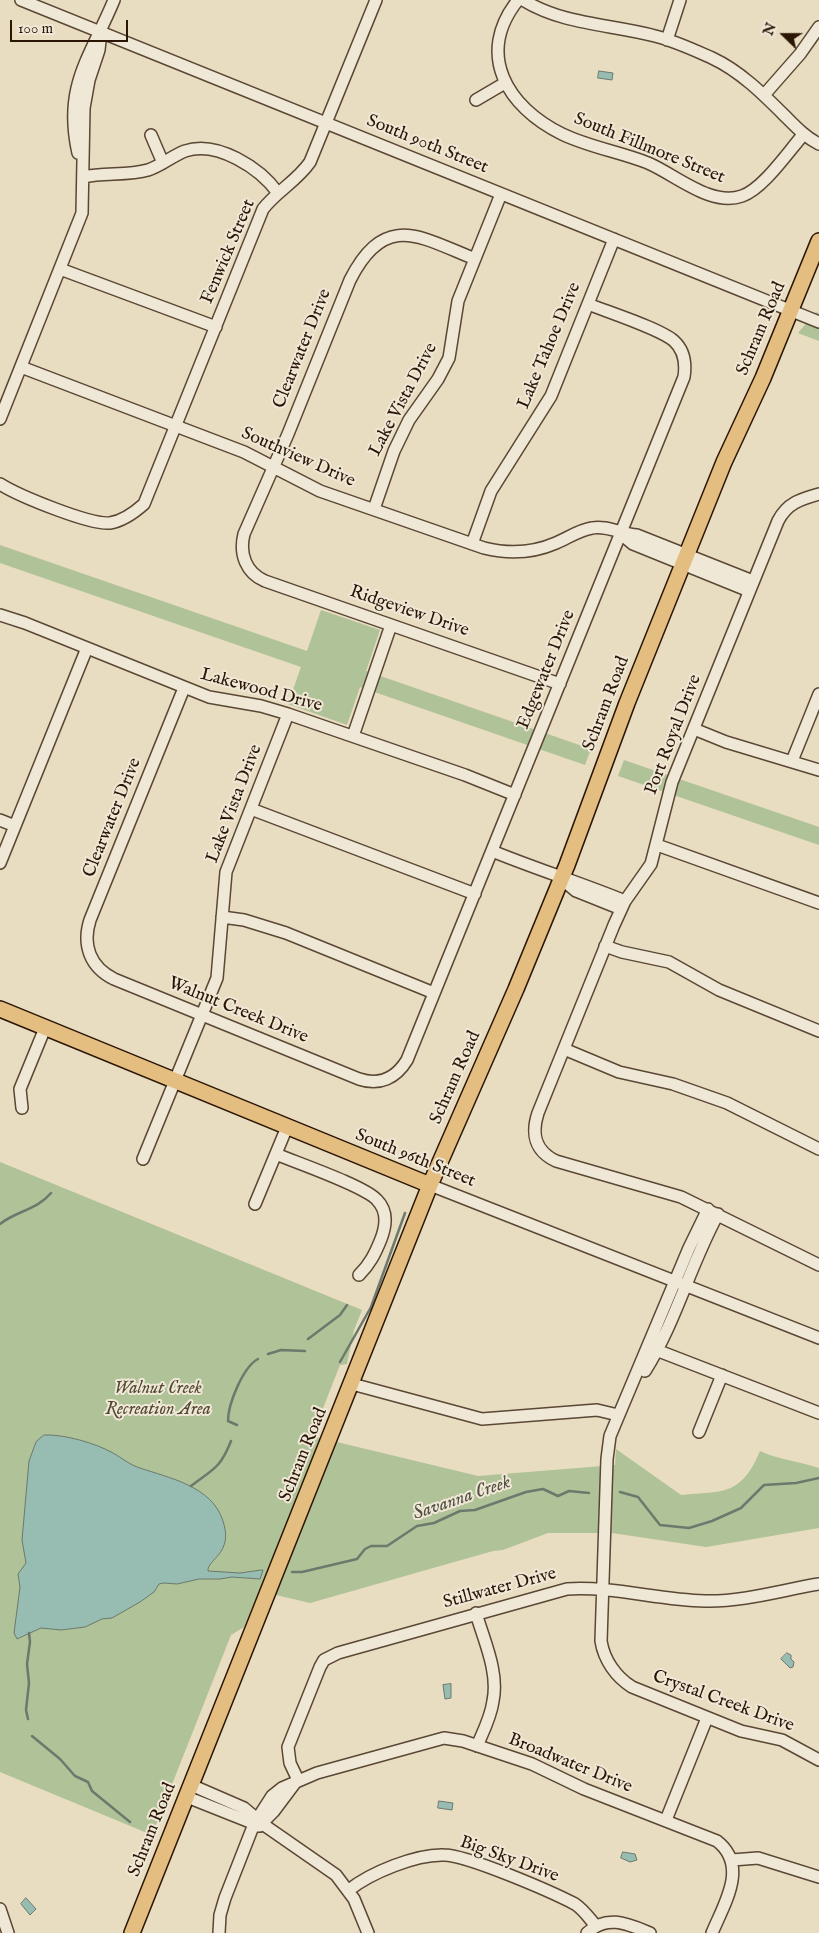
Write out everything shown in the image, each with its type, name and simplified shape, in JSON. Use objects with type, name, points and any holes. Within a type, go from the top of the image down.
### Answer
[{"type":"main road","name":"Schram Road","points":[[132,1933],[430,1185],[516,989],[561,879],[630,695],[724,462],[763,378],[819,241]]},
{"type":"main road","name":"South 96th Street","points":[[0,1009],[430,1185]]},
{"type":"street","name":"South 90th Street","points":[[20,0],[819,322]]},
{"type":"street","points":[[0,419],[82,213],[84,108],[89,80],[99,50],[101,32],[114,0]]},
{"type":"street","name":"Fenwick Street","points":[[0,484],[18,494],[87,519],[105,523],[119,520],[136,512],[144,504],[263,209],[278,193],[300,176],[310,162],[376,0]]},
{"type":"street","name":"South Fillmore Street","points":[[518,0],[504,21],[500,33],[498,47],[499,67],[505,83],[520,104],[541,123],[564,135],[647,163],[720,198],[744,196],[758,186],[803,135]]},
{"type":"street","points":[[523,0],[538,9],[560,17],[667,40],[715,60],[738,74],[764,95],[803,135],[819,144]]},
{"type":"street","points":[[667,40],[680,0]]},
{"type":"street","points":[[764,95],[800,54],[819,27]]},
{"type":"street","points":[[476,100],[505,83]]},
{"type":"street","points":[[151,135],[163,163]]},
{"type":"street","points":[[83,177],[148,170],[185,152],[199,148],[214,151],[248,166],[269,182],[278,193]]},
{"type":"street","name":"Lake Vista Drive","points":[[374,509],[394,451],[409,420],[438,378],[449,358],[456,308],[501,194]]},
{"type":"street","name":"Clearwater Drive","points":[[249,570],[244,557],[242,542],[350,280],[368,253],[385,240],[400,234],[412,234],[476,259]]},
{"type":"street","name":"Lake Tahoe Drive","points":[[472,544],[491,491],[551,396],[614,239]]},
{"type":"street","points":[[60,269],[216,328]]},
{"type":"street","name":"Edgewater Drive","points":[[374,1082],[390,1079],[404,1066],[682,385],[686,364],[679,347],[670,338],[588,304]]},
{"type":"street","name":"Southview Drive","points":[[21,367],[244,452],[309,487],[472,544],[498,551],[515,552],[540,548],[591,528],[605,528],[621,534],[633,544],[685,559],[751,586]]},
{"type":"street","name":"Port Royal Drive","points":[[713,1212],[669,1192],[556,1161],[542,1151],[536,1142],[535,1121],[623,905],[648,871],[672,782],[778,521],[787,507],[800,500],[819,494]]},
{"type":"street","name":"Ridgeview Drive","points":[[249,570],[259,579],[272,584],[560,684]]},
{"type":"street","name":"Lakewood Drive","points":[[0,616],[87,648],[216,700],[252,704],[288,714],[465,775],[515,795]]},
{"type":"street","points":[[353,736],[392,625]]},
{"type":"street","points":[[0,863],[87,648]]},
{"type":"street","name":"Clearwater Drive","points":[[93,962],[86,943],[90,920],[184,688]]},
{"type":"street","points":[[792,761],[819,694]]},
{"type":"street","name":"Lake Vista Drive","points":[[143,1159],[217,978],[226,872],[288,714]]},
{"type":"street","points":[[694,729],[726,742],[819,770]]},
{"type":"street","points":[[251,809],[475,894]]},
{"type":"street","points":[[0,820],[15,826]]},
{"type":"street","points":[[656,845],[819,903]]},
{"type":"street","points":[[492,851],[561,879],[576,891],[623,905]]},
{"type":"street","points":[[222,917],[244,920],[286,933],[434,993]]},
{"type":"street","points":[[605,946],[622,952],[669,962],[726,993],[819,1031]]},
{"type":"street","name":"Walnut Creek Drive","points":[[93,962],[102,972],[114,979],[359,1079],[374,1082]]},
{"type":"street","points":[[22,1108],[20,1089],[45,1028]]},
{"type":"street","points":[[564,1049],[619,1072],[673,1084],[727,1103],[819,1149]]},
{"type":"street","points":[[255,1204],[287,1126]]},
{"type":"street","points":[[276,1154],[363,1190],[378,1200],[386,1219],[385,1230],[370,1264],[359,1275]]},
{"type":"street","name":"South 96th Street","points":[[430,1185],[819,1338]]},
{"type":"street","points":[[713,1212],[819,1265]]},
{"type":"street","name":"Crystal Creek Drive","points":[[713,1212],[705,1237],[680,1283],[653,1349],[618,1415],[610,1436],[607,1459],[601,1641],[605,1656],[614,1671],[630,1686],[741,1731],[782,1740],[819,1760]]},
{"type":"street","points":[[653,1349],[819,1413]]},
{"type":"street","points":[[699,1432],[722,1375]]},
{"type":"street","points":[[352,1384],[482,1419],[597,1410],[618,1415]]},
{"type":"street","name":"Stillwater Drive","points":[[298,1780],[288,1754],[289,1740],[324,1660],[338,1653],[551,1592],[574,1589],[602,1589],[683,1600],[716,1601],[819,1584]]},
{"type":"street","points":[[476,1613],[493,1668],[495,1692],[490,1714],[477,1746]]},
{"type":"street","points":[[666,1820],[707,1718]]},
{"type":"street","name":"Broadwater Drive","points":[[298,1780],[436,1739],[455,1739],[537,1766],[584,1789],[717,1841],[726,1848],[732,1860]]},
{"type":"street","points":[[219,1933],[222,1906],[258,1824],[274,1811],[298,1780]]},
{"type":"street","points":[[189,1791],[258,1824],[327,1868],[349,1890],[360,1910],[368,1933]]},
{"type":"street","name":"Big Sky Drive","points":[[349,1890],[378,1871],[435,1855],[449,1855],[470,1861],[576,1905],[591,1930],[616,1921],[650,1933]]},
{"type":"street","points":[[712,1933],[732,1884],[734,1872],[732,1860],[758,1858],[819,1878]]},
{"type":"street","points":[[0,1909],[8,1933]]},
{"type":"green space","points":[[816,312],[819,313],[819,341],[798,333]]},
{"type":"green space","points":[[0,545],[307,651],[321,610],[380,630],[366,671],[591,749],[585,765],[360,687],[347,725],[288,704],[301,667],[0,563]]},
{"type":"green space","points":[[624,760],[819,827],[819,845],[618,776]]},
{"type":"green space","name":"Walnut Creek Recreation Area","points":[[0,1162],[362,1310],[354,1330],[347,1364],[340,1365],[312,1436],[478,1476],[615,1465],[616,1449],[681,1495],[720,1491],[738,1484],[753,1466],[760,1451],[819,1468],[819,1528],[706,1547],[612,1533],[548,1533],[503,1550],[493,1551],[310,1603],[259,1591],[244,1627],[231,1635],[152,1835],[0,1772]]},
{"type":"water","points":[[599,71],[613,73],[612,80],[598,78]]},
{"type":"water","points":[[44,1435],[70,1438],[97,1446],[136,1467],[176,1480],[200,1491],[217,1509],[223,1521],[225,1532],[223,1548],[211,1563],[208,1571],[240,1573],[263,1570],[260,1579],[232,1577],[199,1579],[177,1584],[159,1584],[154,1592],[112,1618],[102,1619],[85,1627],[61,1630],[41,1628],[17,1639],[14,1633],[20,1587],[18,1574],[26,1563],[22,1540],[29,1461],[36,1442]]},
{"type":"water","points":[[787,1653],[791,1655],[791,1659],[794,1662],[793,1667],[790,1668],[781,1659]]},
{"type":"water","points":[[451,1684],[451,1698],[445,1699],[443,1685]]},
{"type":"water","points":[[439,1801],[453,1803],[452,1810],[438,1808]]},
{"type":"water","points":[[623,1852],[635,1854],[637,1860],[630,1862],[621,1858]]},
{"type":"water","points":[[26,1898],[36,1909],[30,1915],[21,1904]]},
{"type":"waterway","points":[[0,1224],[33,1207],[51,1193]]},
{"type":"waterway","points":[[340,1362],[371,1307],[405,1213]]},
{"type":"waterway","points":[[308,1339],[340,1315],[347,1305]]},
{"type":"waterway","points":[[268,1354],[281,1350],[305,1351]]},
{"type":"waterway","points":[[237,1425],[228,1421],[231,1405],[242,1378],[252,1363],[258,1359]]},
{"type":"waterway","points":[[191,1486],[219,1463],[231,1441]]},
{"type":"waterway","name":"Savanna Creek","points":[[620,1492],[638,1497],[660,1525],[689,1528],[712,1521],[741,1508],[764,1485],[796,1483],[819,1478]]},
{"type":"waterway","name":"Savanna Creek","points":[[292,1572],[302,1572],[357,1559],[365,1549],[371,1546],[387,1546],[417,1526],[434,1523],[460,1511],[475,1510],[526,1492],[543,1489],[558,1496],[569,1491],[589,1493]]},
{"type":"waterway","points":[[28,1719],[26,1710],[29,1683],[27,1664],[30,1642],[29,1633]]},
{"type":"waterway","points":[[32,1736],[60,1759],[75,1776],[88,1782],[92,1791],[130,1822]]}]
